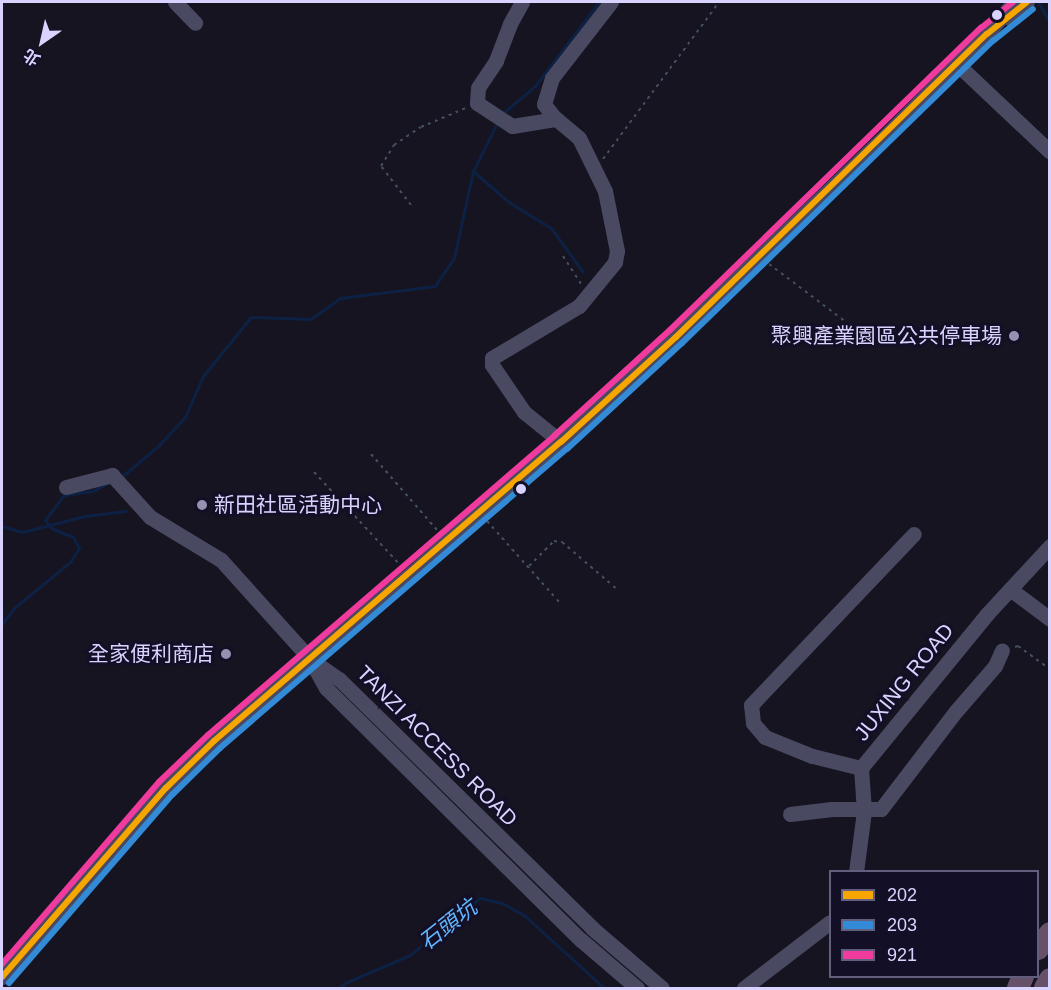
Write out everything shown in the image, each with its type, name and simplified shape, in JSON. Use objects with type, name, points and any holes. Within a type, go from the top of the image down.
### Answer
[{"type":"highway","points":[[1039,948],[1050,933]]},
{"type":"highway","points":[[1045,988],[1050,979]]},
{"type":"street","points":[[175,2],[195,23]]},
{"type":"street","points":[[522,2],[510,24],[496,61],[478,88],[477,103],[512,126],[556,119]]},
{"type":"street","points":[[561,442],[524,412],[492,365],[492,358],[579,306],[615,262],[617,251],[606,191],[579,138],[556,119],[544,104],[552,78],[610,2]]},
{"type":"street","points":[[987,34],[1014,2]]},
{"type":"street","points":[[2,977],[166,788],[214,741],[561,442],[676,337],[893,128],[956,63],[1027,2]]},
{"type":"street","points":[[956,63],[1050,152]]},
{"type":"street","points":[[66,487],[112,475],[150,517],[221,560],[310,659]]},
{"type":"street","points":[[861,768],[812,756],[765,737],[753,723],[750,705],[914,534]]},
{"type":"street","name":"JUXING ROAD","points":[[856,870],[864,811],[861,768],[1010,589],[1050,546]]},
{"type":"street","points":[[1010,589],[1050,619]]},
{"type":"street","points":[[790,814],[832,809],[864,811],[881,809],[956,711],[995,666],[1002,650]]},
{"type":"street","name":"TANZI ACCESS ROAD","points":[[310,659],[326,688],[581,940],[638,988]]},
{"type":"street","name":"TANZI ACCESS ROAD","points":[[310,659],[339,679],[592,928],[662,988]]},
{"type":"street","points":[[744,988],[829,924]]},
{"type":"path","points":[[595,171],[719,2]]},
{"type":"path","points":[[411,205],[381,166],[394,145],[421,127],[477,103]]},
{"type":"path","points":[[563,256],[588,294]]},
{"type":"path","points":[[758,256],[846,322]]},
{"type":"path","points":[[371,454],[446,542]]},
{"type":"path","points":[[314,472],[409,575]]},
{"type":"path","points":[[479,511],[561,604]]},
{"type":"path","points":[[528,567],[554,541],[562,542],[618,590]]},
{"type":"path","points":[[1002,650],[1018,646],[1050,669]]},
{"type":"waterway","points":[[503,113],[535,86],[599,2]]},
{"type":"waterway","points":[[1038,2],[1050,23]]},
{"type":"waterway","points":[[120,478],[158,446],[185,417],[203,376],[251,317],[311,319],[340,298],[435,286],[454,258],[473,171],[498,121]]},
{"type":"waterway","points":[[473,171],[510,203],[551,228],[583,272]]},
{"type":"waterway","points":[[2,624],[14,608],[70,562],[79,548],[73,537],[53,529],[45,520],[64,495],[93,491],[108,483]]},
{"type":"waterway","points":[[2,526],[22,532],[85,516],[126,511]]},
{"type":"waterway","name":"石頭坑","points":[[339,988],[345,983],[410,955],[480,898],[502,903],[525,916],[604,988]]},
{"type":"transit line","name":"921","points":[[2,964],[159,782],[208,735],[555,435],[670,330],[981,28],[1013,2]]},
{"type":"transit line","name":"202","points":[[2,977],[166,788],[214,741],[561,442],[676,337],[987,34],[1027,2]]},
{"type":"transit line","name":"203","points":[[9,983],[173,794],[220,748],[567,449],[682,343],[993,41],[1033,9]]},
{"type":"place","name":"聚興產業園區公共停車場","points":[[1014,336]]},
{"type":"place","name":"新田社區活動中心","points":[[202,505]]},
{"type":"place","name":"全家便利商店","points":[[226,654]]}]
